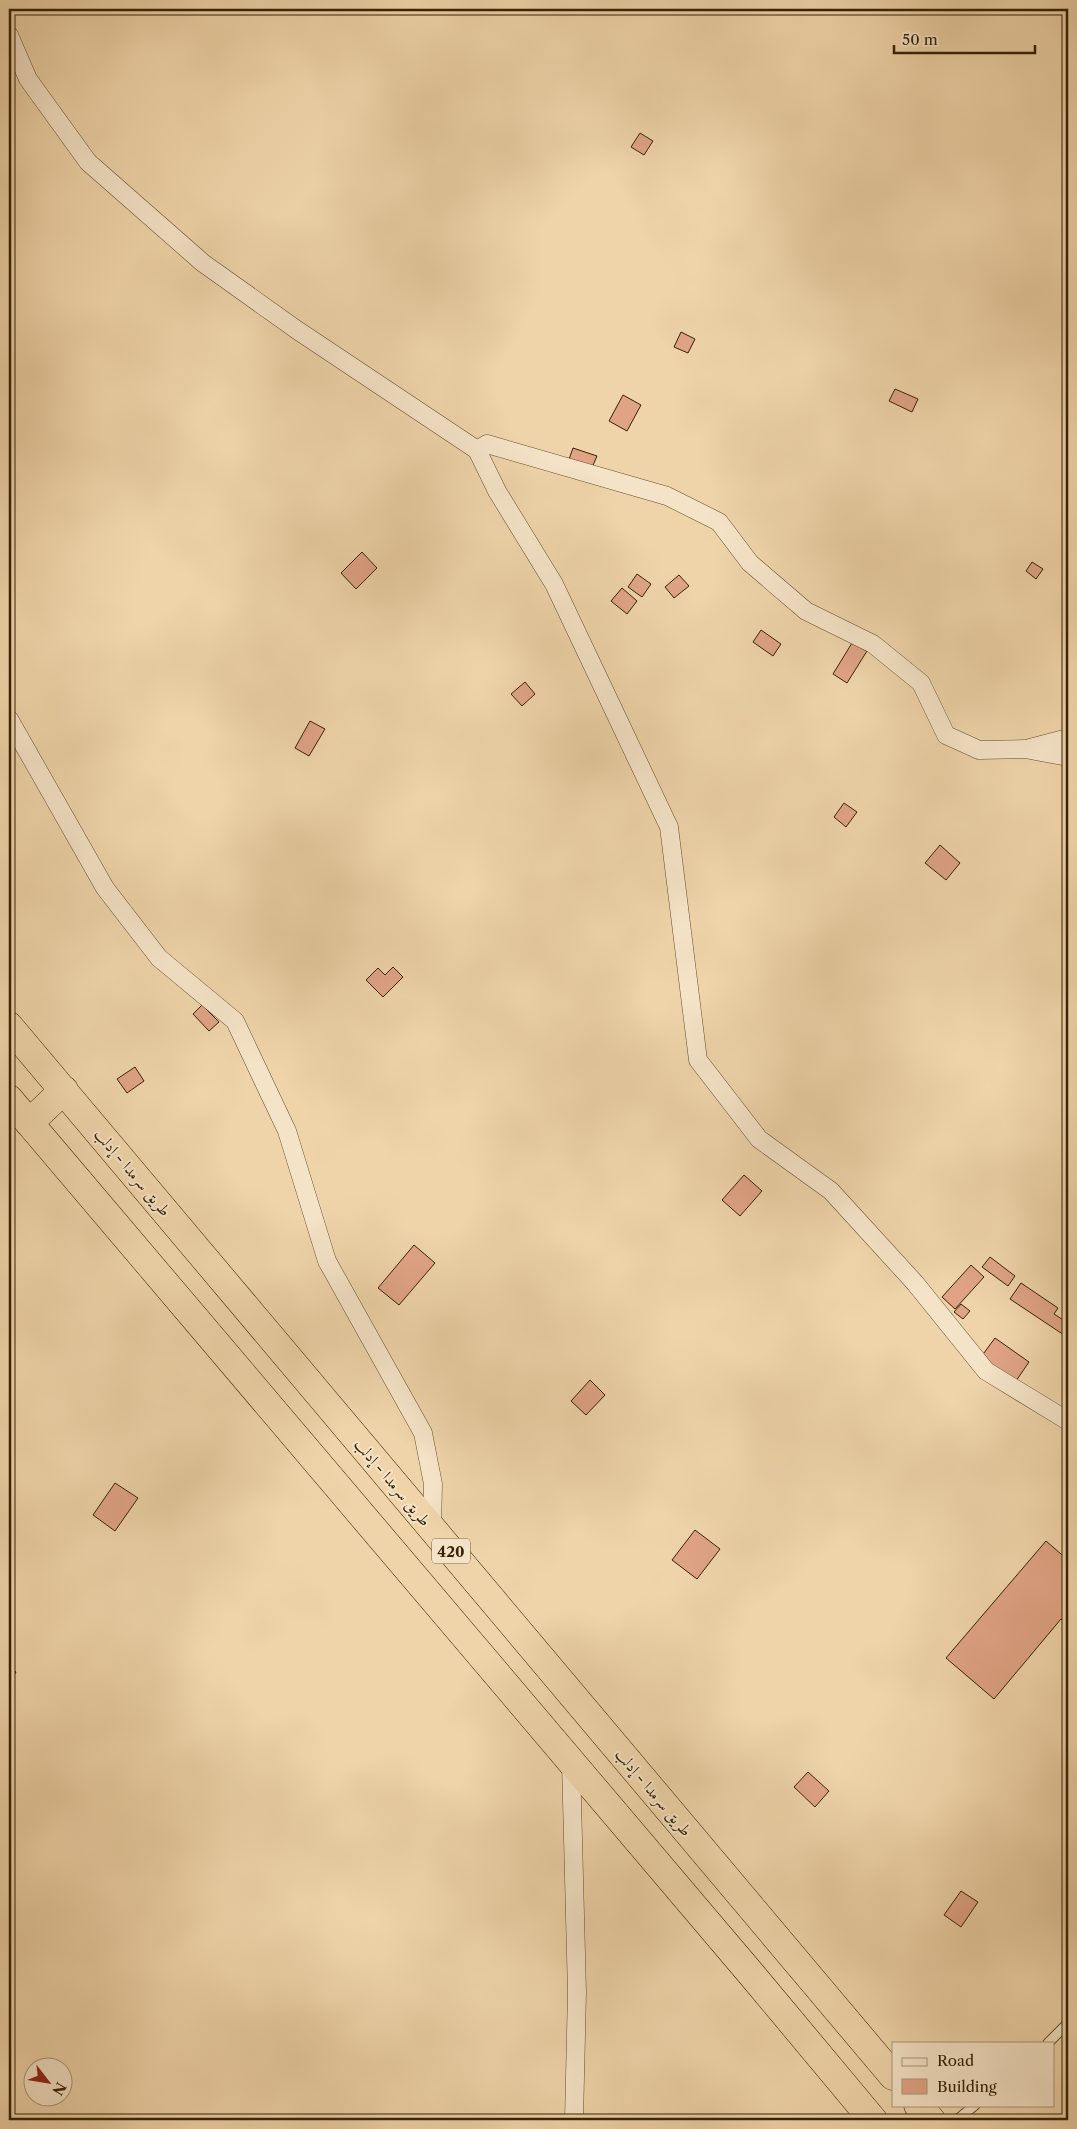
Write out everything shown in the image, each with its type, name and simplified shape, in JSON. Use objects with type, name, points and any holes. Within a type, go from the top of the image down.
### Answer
[{"type":"highway","name":"طريق سرمدا - إدلب","points":[[9,1026],[892,2075]]},
{"type":"highway","points":[[30,1123],[64,1090]]},
{"type":"highway","name":"420","points":[[9,1099],[873,2120]]},
{"type":"highway","points":[[752,1975],[785,1947]]},
{"type":"highway","points":[[919,2106],[931,2120]]},
{"type":"street","points":[[9,35],[28,79],[88,162],[203,262],[297,330],[478,450],[497,491],[554,584],[670,826],[698,1060],[759,1139],[831,1191],[915,1283],[986,1371],[1068,1421]]},
{"type":"street","points":[[478,450],[487,444],[667,496],[719,522],[750,563],[806,611],[873,644],[921,683],[946,735],[979,750],[1025,749],[1068,757]]},
{"type":"street","points":[[9,719],[105,888],[159,958],[235,1021],[287,1132],[327,1261],[423,1433],[433,1484],[432,1528]]},
{"type":"street","points":[[1025,749],[1068,738]]},
{"type":"street","points":[[571,1762],[577,1992],[574,2120]]},
{"type":"lane","points":[[1049,2042],[1068,2023]]},
{"type":"lane","points":[[957,2120],[973,2106]]},
{"type":"building","points":[[640,133],[653,141],[644,155],[631,147]]},
{"type":"building","points":[[681,332],[695,339],[688,353],[674,347]]},
{"type":"building","points":[[895,389],[918,399],[912,412],[889,401]]},
{"type":"building","points":[[623,395],[641,405],[627,431],[609,421]]},
{"type":"building","points":[[573,448],[597,456],[591,470],[568,462]]},
{"type":"building","points":[[362,552],[377,568],[356,589],[341,573]]},
{"type":"building","points":[[1032,562],[1043,569],[1036,579],[1026,571]]},
{"type":"building","points":[[637,574],[651,584],[642,597],[628,587]]},
{"type":"building","points":[[679,575],[689,586],[674,598],[665,587]]},
{"type":"building","points":[[622,588],[637,601],[627,614],[611,601]]},
{"type":"building","points":[[761,630],[781,644],[773,656],[753,642]]},
{"type":"building","points":[[852,643],[867,651],[847,683],[833,674]]},
{"type":"building","points":[[525,682],[535,694],[522,706],[511,694]]},
{"type":"building","points":[[310,721],[325,729],[309,756],[295,748]]},
{"type":"building","points":[[844,803],[857,812],[846,827],[834,817]]},
{"type":"building","points":[[940,845],[960,863],[946,880],[925,863]]},
{"type":"building","points":[[393,967],[403,977],[383,997],[366,980],[378,968],[385,975]]},
{"type":"building","points":[[202,1005],[219,1022],[209,1031],[193,1014]]},
{"type":"building","points":[[135,1067],[144,1081],[127,1093],[117,1079]]},
{"type":"building","points":[[744,1175],[762,1191],[740,1216],[722,1200]]},
{"type":"building","points":[[414,1245],[435,1263],[399,1305],[378,1288]]},
{"type":"building","points":[[990,1257],[1015,1276],[1008,1286],[982,1267]]},
{"type":"building","points":[[971,1265],[984,1277],[955,1309],[942,1297]]},
{"type":"building","points":[[1021,1283],[1058,1308],[1054,1314],[1068,1323],[1068,1328],[1064,1335],[1010,1299]]},
{"type":"building","points":[[961,1304],[970,1311],[963,1319],[954,1312]]},
{"type":"building","points":[[995,1338],[1029,1362],[1016,1381],[981,1357]]},
{"type":"building","points":[[590,1380],[605,1395],[586,1415],[571,1401]]},
{"type":"building","points":[[115,1483],[138,1498],[115,1531],[93,1515]]},
{"type":"building","points":[[695,1530],[720,1549],[697,1579],[672,1560]]},
{"type":"building","points":[[1046,1541],[1068,1560],[1068,1625],[1061,1619],[994,1699],[946,1658]]},
{"type":"building","points":[[9,1668],[16,1672],[9,1684]]},
{"type":"building","points":[[808,1772],[829,1791],[815,1807],[794,1787]]},
{"type":"building","points":[[961,1891],[978,1902],[961,1927],[944,1915]]}]
